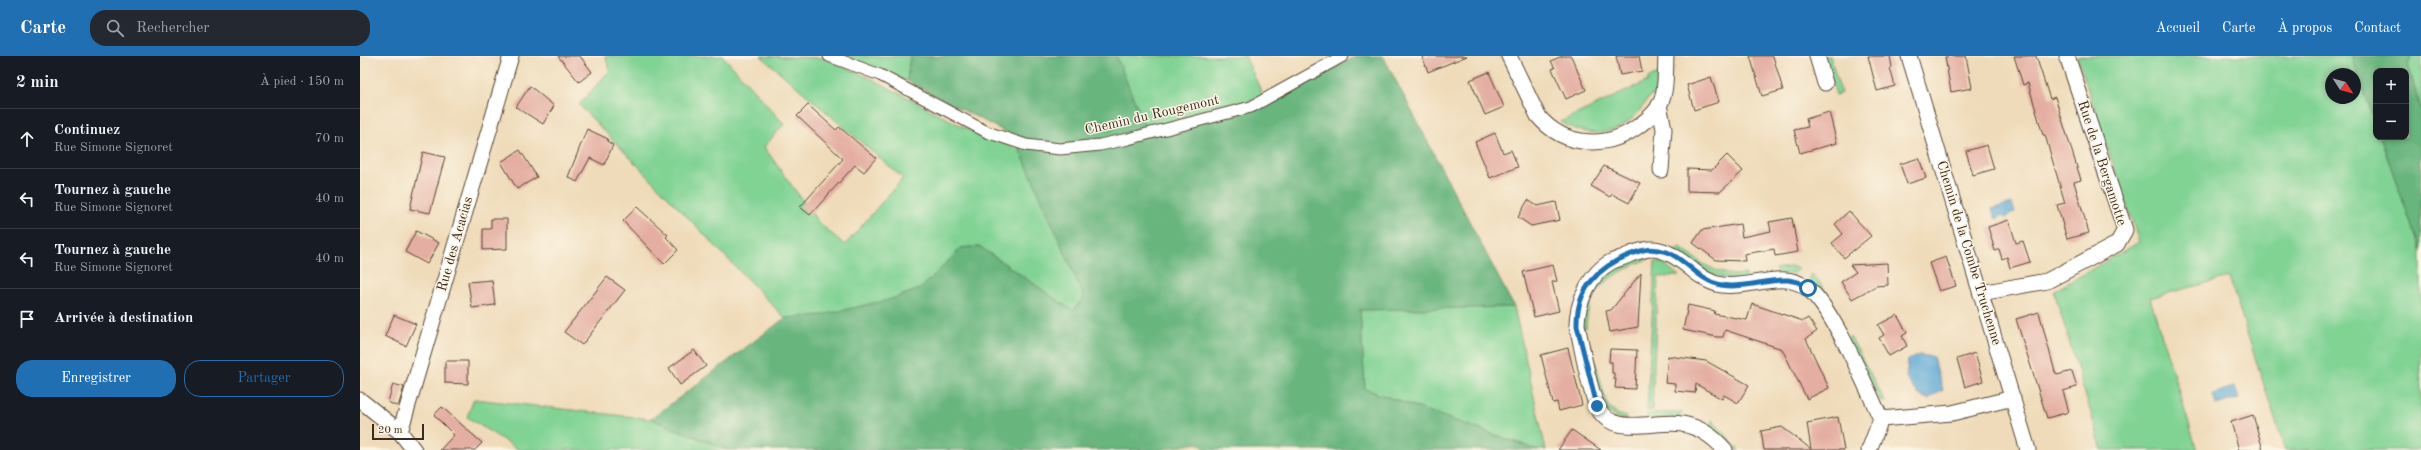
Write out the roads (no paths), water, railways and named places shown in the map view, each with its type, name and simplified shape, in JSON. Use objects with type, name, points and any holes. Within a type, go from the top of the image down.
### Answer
[{"type":"street","name":"Rue des Acacias","points":[[400,432],[511,56]]},
{"type":"street","name":"Chemin du Rougemont","points":[[829,56],[880,75],[987,132],[1026,144],[1060,149],[1100,145],[1128,139],[1251,107],[1343,56]]},
{"type":"street","points":[[1509,56],[1538,116],[1552,129],[1566,137],[1588,144],[1612,140],[1631,132],[1647,119],[1660,105]]},
{"type":"street","points":[[1662,170],[1664,129],[1660,105],[1664,89],[1666,56]]},
{"type":"street","points":[[1817,56],[1825,83]]},
{"type":"street","name":"Chemin de la Combe Truchenne","points":[[1909,56],[2028,450]]},
{"type":"street","name":"Rue de la Bergamotte","points":[[1981,293],[2047,281],[2117,244],[2125,230],[2067,56]]},
{"type":"street","points":[[1725,450],[1714,438],[1698,428],[1680,423],[1627,426],[1608,418],[1597,406],[1577,326],[1577,312],[1590,285],[1598,273],[1610,262],[1648,248],[1669,253],[1701,277],[1722,285],[1778,279],[1798,282],[1816,296],[1823,305],[1881,419],[1869,450]]},
{"type":"street","points":[[1881,419],[1952,413],[2013,398]]},
{"type":"street","points":[[360,400],[400,432],[414,450]]},
{"type":"water","points":[[2012,203],[2015,213],[2008,215],[2006,218],[2002,216],[1996,219],[1992,209]]},
{"type":"water","points":[[1919,355],[1933,357],[1943,390],[1928,399],[1919,395],[1906,378],[1908,360]]},
{"type":"water","points":[[2235,386],[2239,398],[2216,405],[2213,394]]}]
